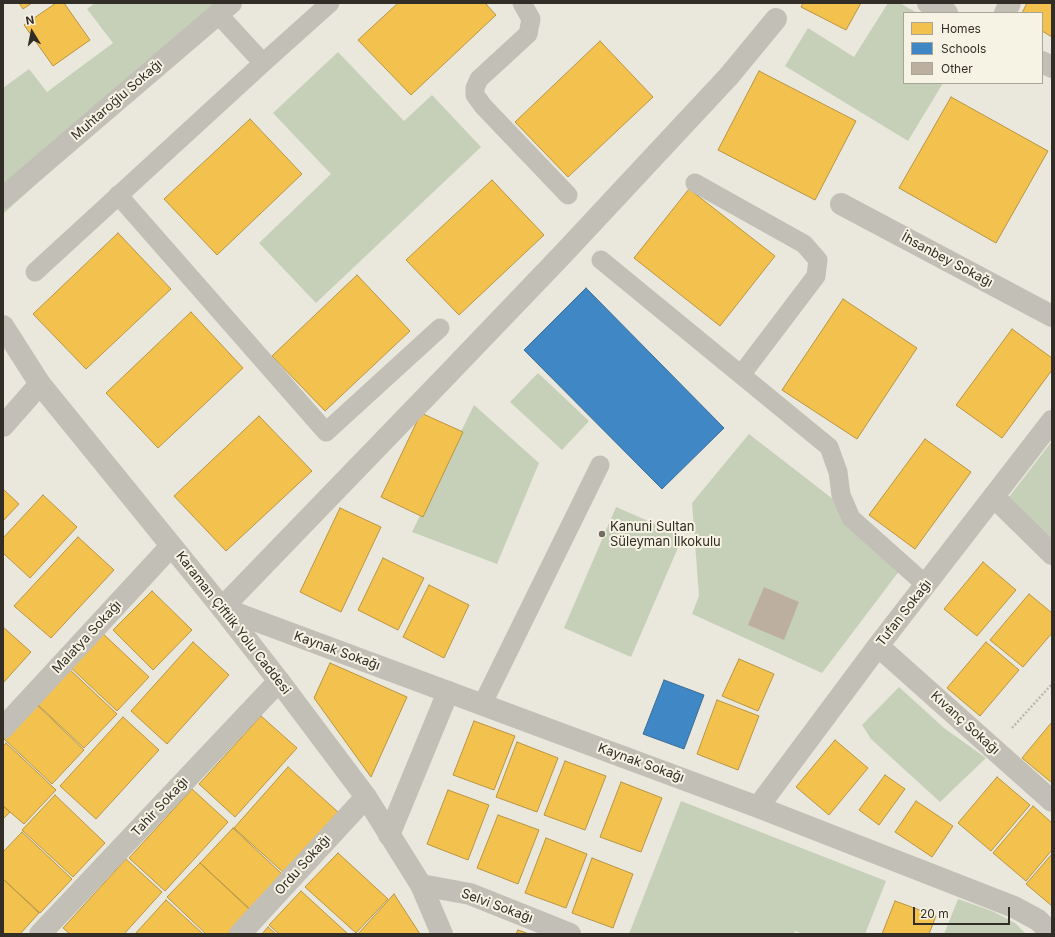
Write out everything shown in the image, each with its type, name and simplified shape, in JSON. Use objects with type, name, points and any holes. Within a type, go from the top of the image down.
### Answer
[{"type":"street","points":[[928,3],[945,12]]},
{"type":"street","points":[[1006,12],[1010,3]]},
{"type":"street","name":"Muhtaroğlu Sokağı","points":[[3,198],[225,8]]},
{"type":"street","points":[[222,608],[567,250],[728,76],[776,19]]},
{"type":"street","points":[[1043,62],[1052,67]]},
{"type":"street","name":"İhsanbey Sokağı","points":[[841,204],[1052,316]]},
{"type":"street","name":"Karaman Çiftlik Yolu Caddesi","points":[[3,326],[40,384],[280,680],[366,797],[422,885],[442,934]]},
{"type":"street","points":[[3,426],[40,384]]},
{"type":"street","name":"Tufan Sokağı","points":[[758,807],[878,646],[1052,421]]},
{"type":"street","points":[[994,497],[1052,554]]},
{"type":"street","name":"Malatya Sokağı","points":[[3,728],[171,546]]},
{"type":"street","name":"Kaynak Sokağı","points":[[222,608],[758,807],[1014,907],[1038,920],[1052,934]]},
{"type":"street","name":"Kıvanç Sokağı","points":[[878,646],[1052,801]]},
{"type":"street","name":"Tahir Sokağı","points":[[40,934],[280,680]]},
{"type":"street","points":[[389,835],[448,692]]},
{"type":"street","name":"Ordu Sokağı","points":[[240,934],[366,797]]},
{"type":"street","name":"Selvi Sokağı","points":[[422,885],[470,894],[570,934]]},
{"type":"lane","points":[[35,272],[330,3]]},
{"type":"lane","points":[[522,3],[531,19],[528,34],[479,79],[475,88],[475,95],[483,106],[568,195]]},
{"type":"lane","points":[[225,8],[263,63]]},
{"type":"lane","points":[[695,183],[804,244],[818,260],[816,276],[741,375]]},
{"type":"lane","points":[[118,195],[326,432],[440,328]]},
{"type":"lane","points":[[601,260],[829,447],[838,472],[841,495],[851,518],[926,585]]},
{"type":"lane","points":[[482,705],[600,465]]},
{"type":"path","points":[[994,749],[1052,684]]},
{"type":"green space","points":[[95,3],[238,3],[3,214],[3,88],[29,69],[47,92],[113,43],[87,9]]},
{"type":"green space","points":[[888,3],[900,3],[915,12],[903,12],[903,84],[942,84],[908,141],[785,66],[808,28],[854,57]]},
{"type":"green space","points":[[338,52],[404,121],[432,95],[481,147],[316,303],[259,243],[331,174],[273,113]]},
{"type":"green space","points":[[538,373],[589,421],[562,450],[510,402]]},
{"type":"green space","points":[[474,405],[539,463],[497,564],[412,532]]},
{"type":"green space","points":[[749,434],[909,558],[822,673],[692,614],[699,596],[692,503]]},
{"type":"green space","points":[[1052,441],[1052,539],[1009,497]]},
{"type":"green space","points":[[616,507],[683,536],[631,657],[564,628]]},
{"type":"green space","points":[[899,687],[944,728],[986,758],[940,802],[871,739],[862,725]]},
{"type":"green space","points":[[681,801],[886,881],[865,934],[804,934],[795,931],[794,934],[629,934]]},
{"type":"green space","points":[[958,899],[992,911],[1015,923],[1026,934],[944,934]]},
{"type":"building: Homes","points":[[19,3],[32,3],[23,9]]},
{"type":"building: Homes","points":[[56,3],[64,3],[90,40],[53,66],[24,25]]},
{"type":"building: Homes","points":[[398,3],[485,3],[496,15],[411,95],[358,40]]},
{"type":"building: Homes","points":[[803,3],[861,3],[846,30],[801,7]]},
{"type":"building: Homes","points":[[1027,3],[1052,3],[1052,37],[1043,32],[1043,12],[1022,12]]},
{"type":"building: Homes","points":[[600,41],[653,97],[568,177],[515,122]]},
{"type":"building: Homes","points":[[759,71],[856,121],[815,200],[718,150]]},
{"type":"building: Homes","points":[[951,97],[1048,151],[996,243],[899,188]]},
{"type":"building: Homes","points":[[250,119],[302,174],[217,255],[164,199]]},
{"type":"building: Homes","points":[[492,180],[544,235],[459,315],[406,260]]},
{"type":"building: Homes","points":[[689,189],[775,256],[720,326],[634,258]]},
{"type":"building: Homes","points":[[118,233],[171,289],[86,369],[33,314]]},
{"type":"building: Homes","points":[[357,275],[410,331],[325,411],[272,356]]},
{"type":"building: Homes","points":[[843,299],[917,348],[857,439],[782,390]]},
{"type":"building: Homes","points":[[191,312],[243,368],[158,448],[106,393]]},
{"type":"building: Homes","points":[[1012,329],[1052,358],[1052,370],[1002,438],[956,405]]},
{"type":"building: Homes","points":[[421,413],[463,432],[423,517],[381,497]]},
{"type":"building: Homes","points":[[259,416],[312,471],[226,551],[174,496]]},
{"type":"building: Homes","points":[[925,439],[971,472],[915,549],[869,515]]},
{"type":"building: Homes","points":[[3,489],[19,504],[3,521]]},
{"type":"building: Homes","points":[[43,495],[77,527],[30,578],[3,553],[3,538]]},
{"type":"building: Homes","points":[[340,508],[381,527],[341,612],[300,592]]},
{"type":"building: Homes","points":[[78,537],[114,570],[51,638],[14,606]]},
{"type":"building: Homes","points":[[383,558],[424,578],[398,630],[358,610]]},
{"type":"building: Homes","points":[[983,562],[1016,590],[977,636],[944,609]]},
{"type":"building: Homes","points":[[429,585],[469,605],[444,658],[403,637]]},
{"type":"building: Homes","points":[[152,591],[192,630],[153,670],[113,630]]},
{"type":"building: Homes","points":[[1029,594],[1052,613],[1052,633],[1023,667],[990,640]]},
{"type":"building: Homes","points":[[3,627],[31,652],[3,683]]},
{"type":"building: Homes","points":[[99,630],[149,677],[117,711],[67,664]]},
{"type":"building: Homes","points":[[193,642],[229,675],[167,744],[131,711]]},
{"type":"building: Homes","points":[[986,642],[1019,670],[980,716],[947,688]]},
{"type":"building: Homes","points":[[739,659],[774,674],[758,711],[722,696]]},
{"type":"building: Homes","points":[[330,663],[407,697],[371,777],[314,698]]},
{"type":"building: Homes","points":[[66,666],[117,714],[84,748],[34,701]]},
{"type":"building: Homes","points":[[717,700],[759,716],[738,770],[697,754]]},
{"type":"building: Homes","points":[[34,702],[84,750],[52,784],[3,738]]},
{"type":"building: Homes","points":[[261,716],[297,748],[235,817],[199,784]]},
{"type":"building: Homes","points":[[123,717],[159,750],[96,819],[60,786]]},
{"type":"building: Homes","points":[[474,721],[515,736],[494,790],[453,775]]},
{"type":"building: Homes","points":[[1052,722],[1052,783],[1022,758]]},
{"type":"building: Homes","points":[[835,740],[868,768],[829,815],[796,787]]},
{"type":"building: Homes","points":[[517,742],[558,758],[537,812],[496,797]]},
{"type":"building: Homes","points":[[6,743],[56,790],[24,824],[3,806],[3,747]]},
{"type":"building: Homes","points":[[565,761],[606,776],[585,830],[544,815]]},
{"type":"building: Homes","points":[[288,767],[338,812],[284,873],[234,828]]},
{"type":"building: Homes","points":[[885,775],[905,789],[879,825],[859,810]]},
{"type":"building: Homes","points":[[997,777],[1030,805],[991,851],[958,823]]},
{"type":"building: Homes","points":[[621,782],[662,798],[641,852],[600,837]]},
{"type":"building: Homes","points":[[192,789],[228,822],[165,891],[129,858]]},
{"type":"building: Homes","points":[[448,790],[489,805],[468,860],[427,844]]},
{"type":"building: Homes","points":[[55,795],[105,843],[73,877],[22,830]]},
{"type":"building: Homes","points":[[916,801],[953,826],[932,857],[895,832]]},
{"type":"building: Homes","points":[[3,806],[10,812],[3,819]]},
{"type":"building: Homes","points":[[1033,806],[1052,823],[1052,850],[1026,881],[993,853]]},
{"type":"building: Homes","points":[[498,815],[539,830],[518,884],[477,868]]},
{"type":"building: Homes","points":[[233,828],[283,875],[251,910],[200,863]]},
{"type":"building: Homes","points":[[22,832],[72,879],[40,913],[3,879],[3,852]]},
{"type":"building: Homes","points":[[546,838],[587,854],[566,908],[525,893]]},
{"type":"building: Homes","points":[[338,853],[388,899],[356,933],[305,887]]},
{"type":"building: Homes","points":[[1052,854],[1052,906],[1026,884]]},
{"type":"building: Homes","points":[[592,858],[633,874],[613,928],[572,913]]},
{"type":"building: Homes","points":[[126,859],[162,892],[124,934],[70,934],[63,928]]},
{"type":"building: Homes","points":[[200,863],[250,910],[228,934],[206,934],[167,897]]},
{"type":"building: Homes","points":[[3,879],[39,913],[20,934],[3,934]]},
{"type":"building: Homes","points":[[301,891],[348,934],[279,934],[269,925]]},
{"type":"building: Homes","points":[[394,894],[420,934],[358,934]]},
{"type":"building: Homes","points":[[166,900],[203,934],[135,934]]},
{"type":"building: Homes","points":[[895,901],[936,916],[929,934],[882,934]]},
{"type":"building: Homes","points":[[268,927],[276,934],[262,934]]},
{"type":"building: Homes","points":[[518,930],[529,934],[516,934]]},
{"type":"building: Schools","points":[[586,288],[724,428],[662,489],[524,350]]},
{"type":"building: Schools","points":[[664,680],[704,695],[684,749],[643,734]]},
{"type":"building: Other","points":[[764,587],[799,602],[784,640],[748,625]]},
{"type":"place","name":"Kanuni Sultan Süleyman İlkokulu","points":[[602,534]]}]
